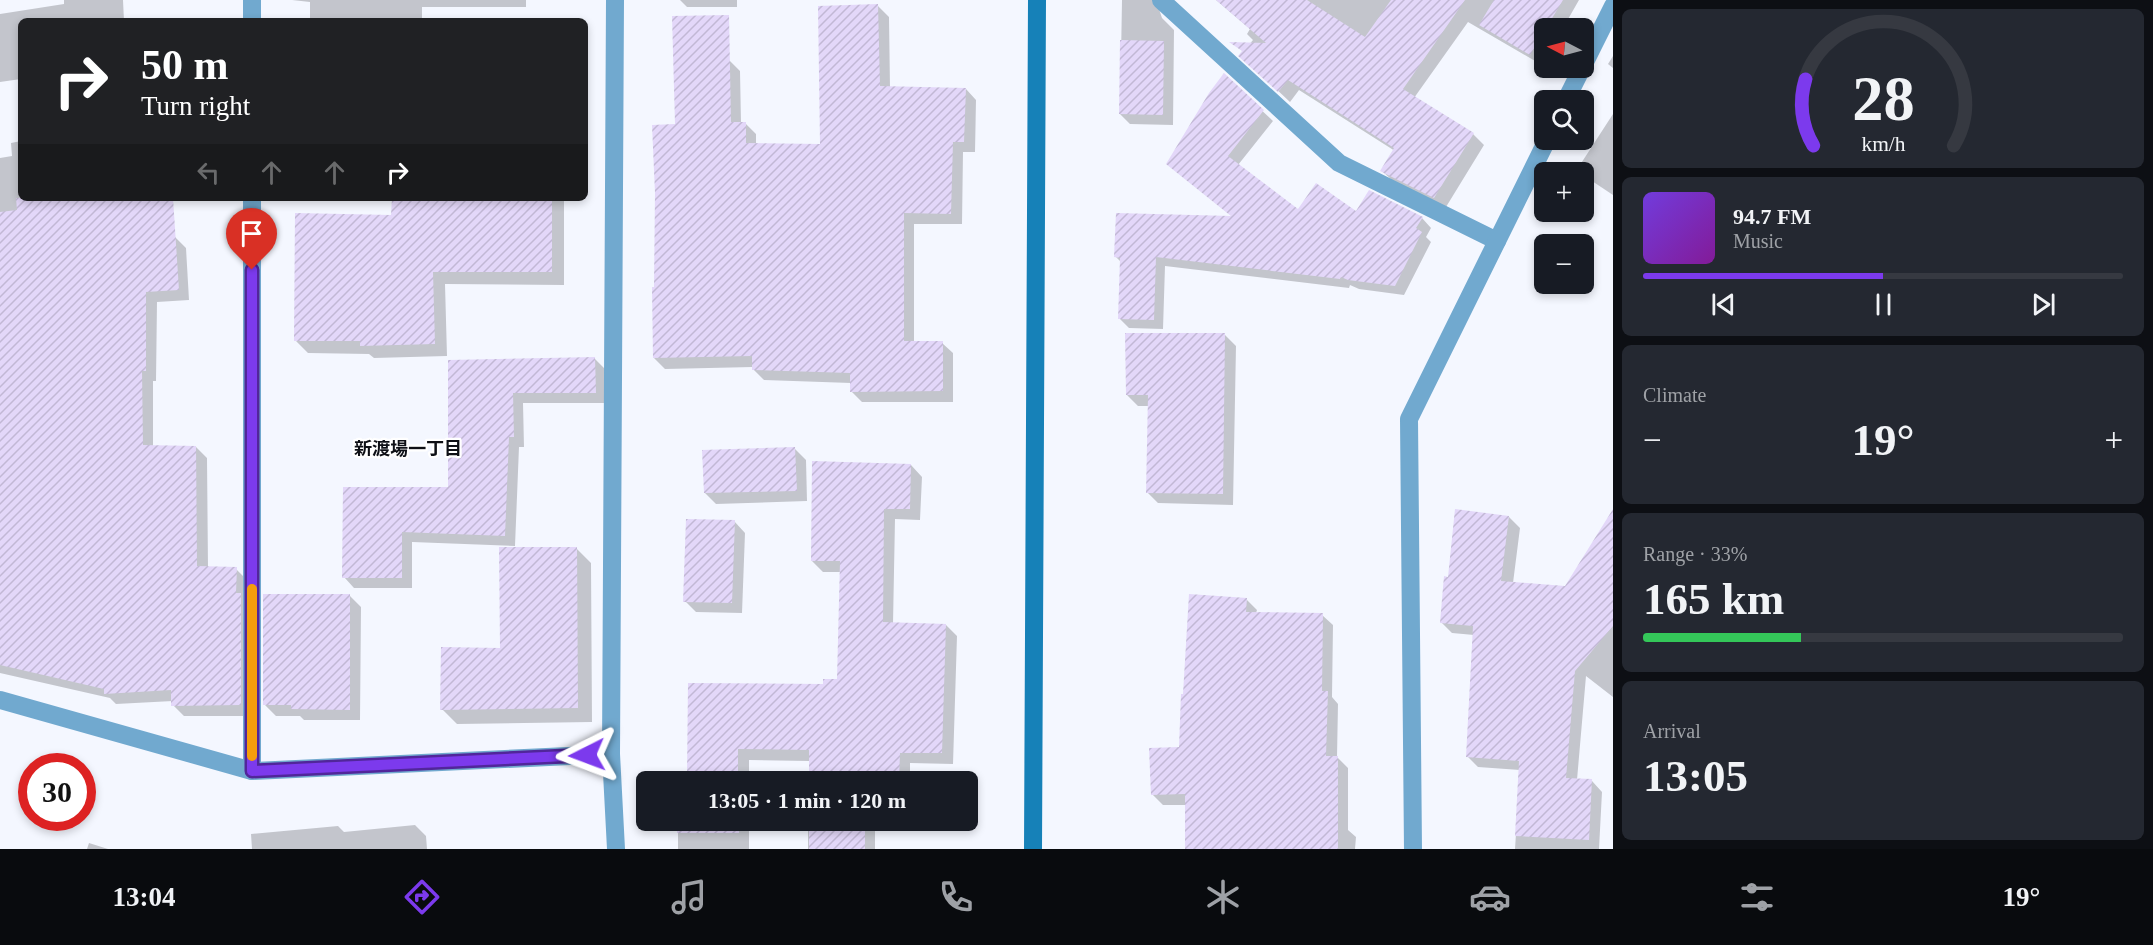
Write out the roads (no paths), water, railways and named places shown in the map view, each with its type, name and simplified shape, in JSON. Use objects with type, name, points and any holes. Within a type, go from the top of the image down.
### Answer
[{"type":"street","points":[[252,0],[252,18]]},
{"type":"street","points":[[615,0],[611,754],[616,849]]},
{"type":"street","points":[[1033,849],[1037,0]]},
{"type":"street","points":[[1161,0],[1339,163],[1497,241]]},
{"type":"street","points":[[1594,44],[1613,6]]},
{"type":"street","points":[[1413,849],[1408,420],[1542,150]]},
{"type":"street","points":[[252,201],[252,771]]},
{"type":"street","points":[[0,700],[252,771],[611,754]]},
{"type":"district","name":"新渡場一丁目","points":[[408,449]]}]
